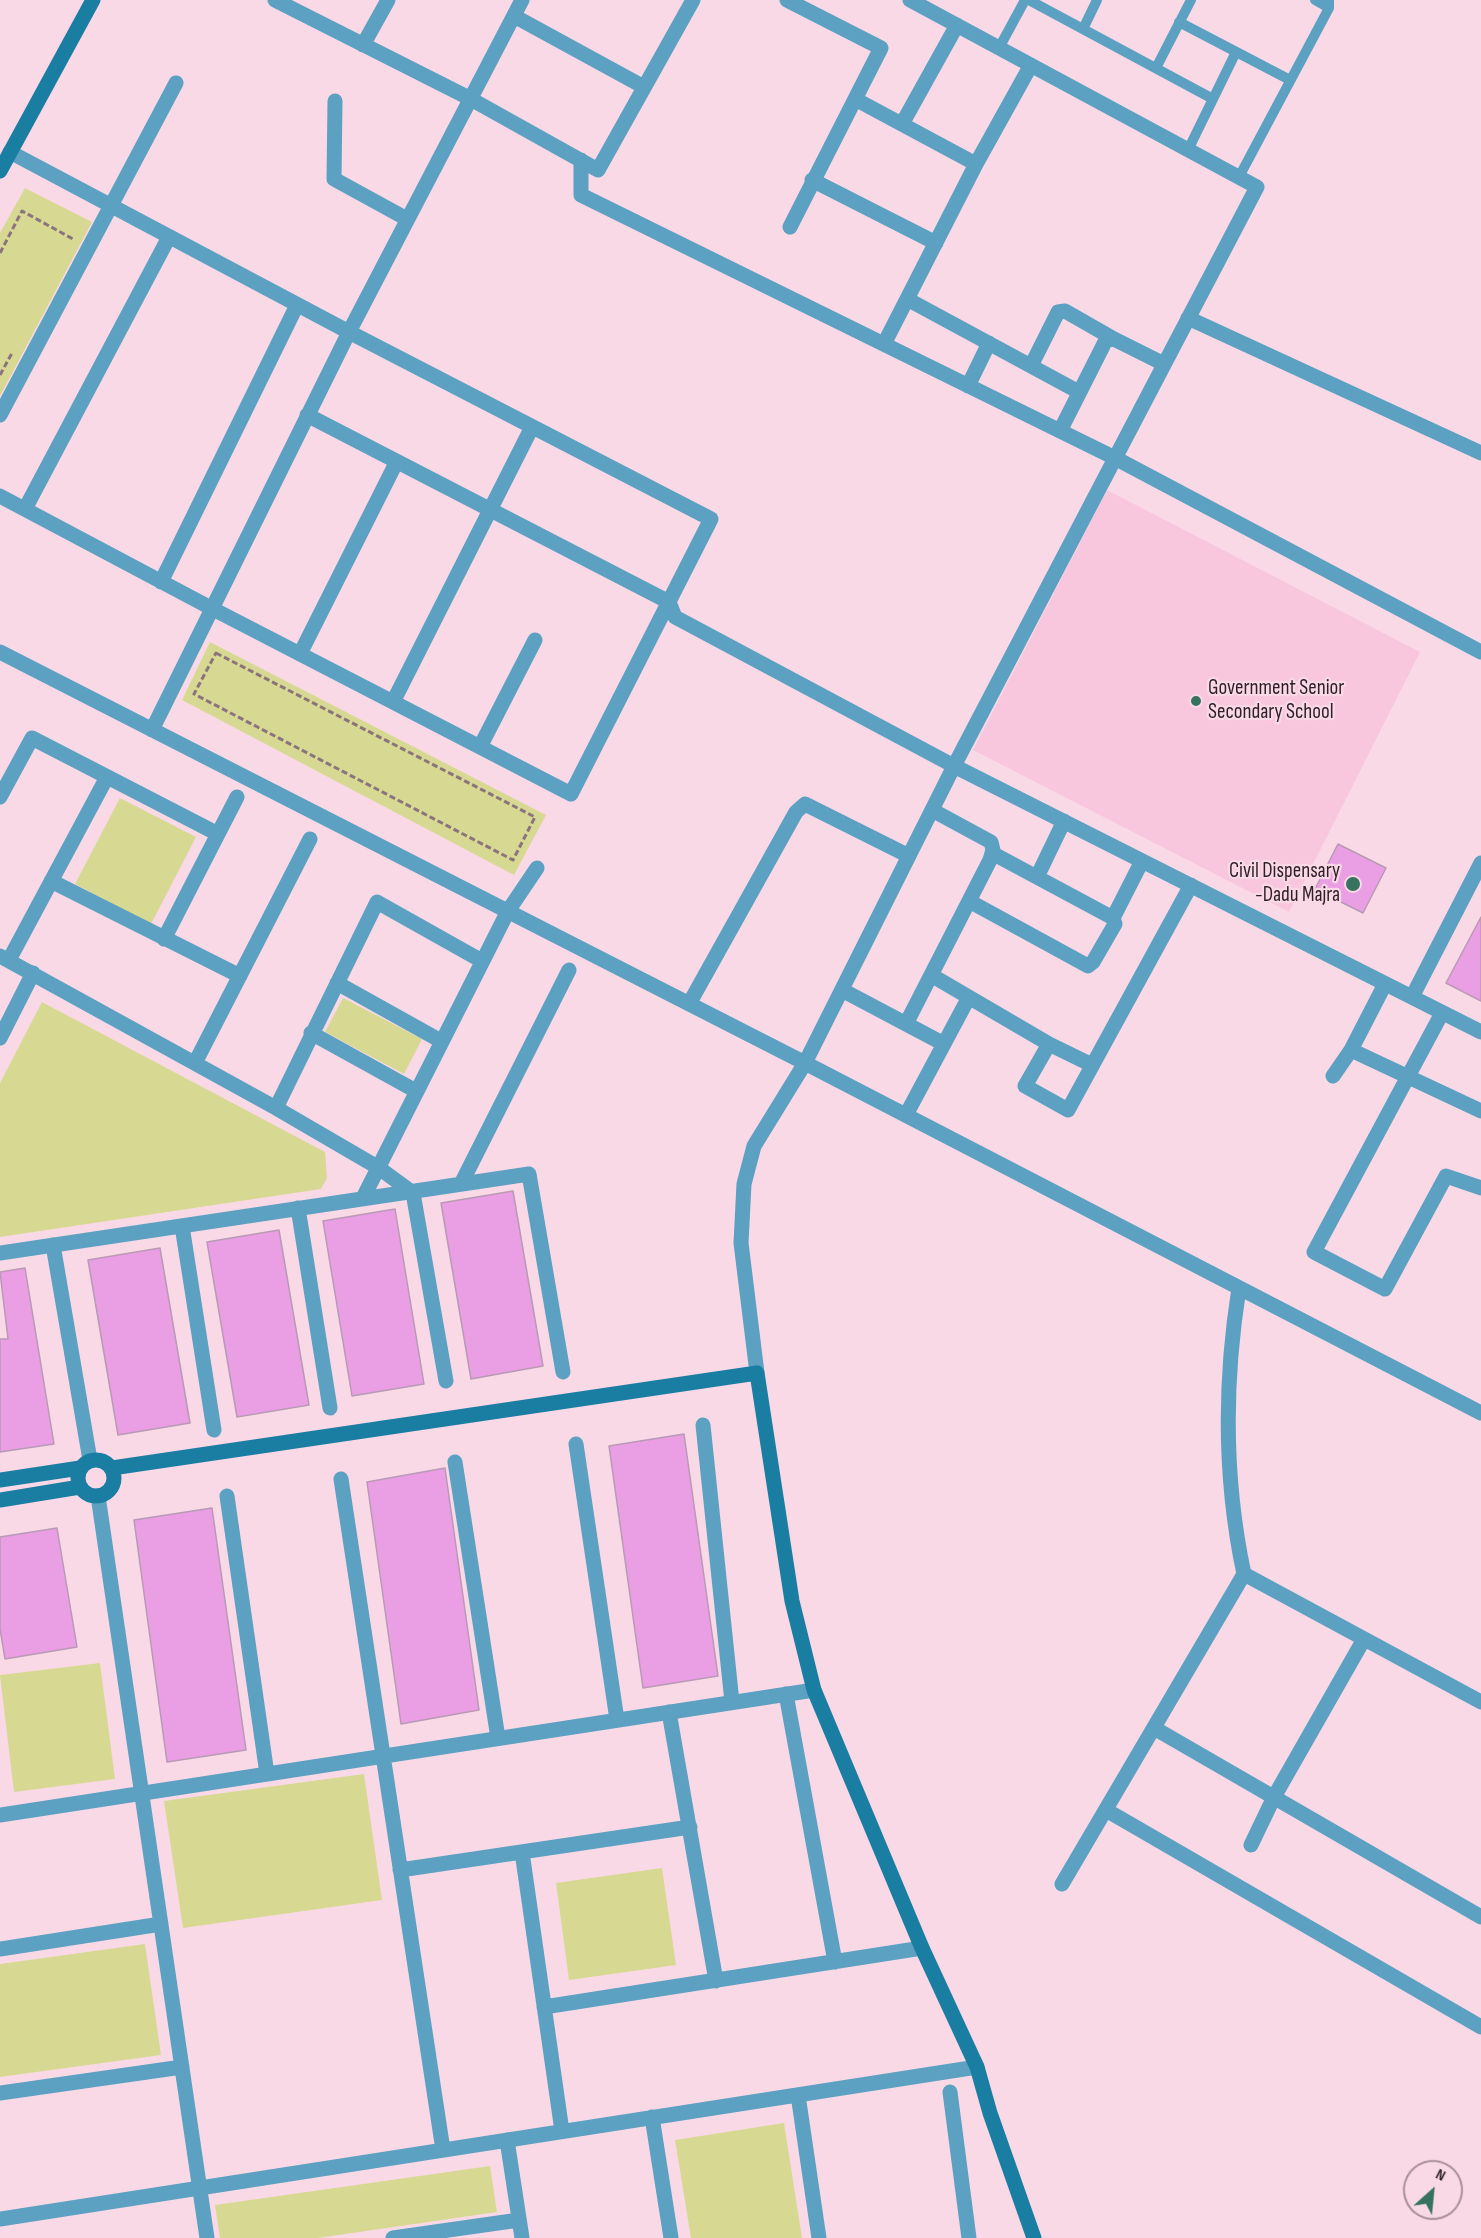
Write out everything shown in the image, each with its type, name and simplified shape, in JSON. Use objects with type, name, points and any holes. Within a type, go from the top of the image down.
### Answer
[{"type":"street","points":[[0,171],[93,0]]},
{"type":"street","points":[[363,45],[388,0]]},
{"type":"street","points":[[152,730],[349,332],[522,0]]},
{"type":"street","points":[[281,1],[469,98],[598,170],[693,0]]},
{"type":"street","points":[[787,0],[881,48],[790,227]]},
{"type":"street","points":[[920,2],[957,25],[1257,187],[954,766],[805,1062],[754,1146],[744,1184],[741,1243],[757,1373],[792,1601],[814,1690],[922,1948],[977,2067],[990,2113],[1034,2238]]},
{"type":"street","points":[[514,16],[644,87]]},
{"type":"street","points":[[902,124],[957,25]]},
{"type":"street","points":[[884,344],[976,164],[1031,65]]},
{"type":"street","points":[[0,415],[176,83]]},
{"type":"street","points":[[855,99],[976,164]]},
{"type":"street","points":[[335,101],[334,179],[407,219]]},
{"type":"street","points":[[0,496],[571,794],[711,519],[297,305],[10,152]]},
{"type":"street","points":[[581,160],[581,195],[1114,458],[1481,652]]},
{"type":"street","points":[[812,180],[936,243]]},
{"type":"street","points":[[25,509],[169,237]]},
{"type":"street","points":[[907,299],[1079,392]]},
{"type":"street","points":[[162,582],[297,305]]},
{"type":"street","points":[[1031,366],[1058,312],[1065,311],[1164,364]]},
{"type":"street","points":[[1188,318],[1481,453]]},
{"type":"street","points":[[1060,431],[1102,345],[1106,340],[1114,339]]},
{"type":"street","points":[[968,386],[989,343]]},
{"type":"street","points":[[307,416],[669,602],[675,617],[954,766],[1481,1032]]},
{"type":"street","points":[[393,702],[532,426]]},
{"type":"street","points":[[300,654],[396,463]]},
{"type":"street","points":[[480,747],[535,640]]},
{"type":"street","points":[[0,652],[805,1062],[1481,1413]]},
{"type":"street","points":[[0,797],[32,738],[218,834]]},
{"type":"street","points":[[106,777],[51,881],[5,958],[276,1108],[379,1168],[413,1193],[446,1381]]},
{"type":"street","points":[[164,939],[237,797]]},
{"type":"street","points":[[689,1004],[796,812],[805,804],[909,856]]},
{"type":"street","points":[[907,1022],[992,853],[991,842],[932,810]]},
{"type":"street","points":[[1037,877],[1064,821]]},
{"type":"street","points":[[195,1063],[310,839]]},
{"type":"street","points":[[969,902],[1088,966],[1093,962],[1115,924],[1113,918],[992,853]]},
{"type":"street","points":[[1113,918],[1142,861]]},
{"type":"street","points":[[1412,998],[1481,863]]},
{"type":"street","points":[[363,1198],[508,911],[537,868]]},
{"type":"street","points":[[51,881],[240,976]]},
{"type":"street","points":[[1049,1044],[1024,1086],[1068,1110],[1191,885]]},
{"type":"street","points":[[276,1108],[377,902],[482,961]]},
{"type":"street","points":[[461,1184],[569,970]]},
{"type":"street","points":[[0,1038],[33,973]]},
{"type":"street","points":[[931,975],[1049,1044],[1092,1065]]},
{"type":"street","points":[[337,982],[441,1041]]},
{"type":"street","points":[[1333,1076],[1351,1050],[1384,984]]},
{"type":"street","points":[[842,990],[907,1022],[944,1044]]},
{"type":"street","points":[[906,1115],[969,997]]},
{"type":"street","points":[[1442,1012],[1314,1252],[1385,1289],[1446,1176],[1481,1188]]},
{"type":"street","points":[[311,1034],[416,1091]]},
{"type":"street","points":[[1351,1050],[1481,1111]]},
{"type":"street","points":[[0,1253],[530,1174],[563,1372]]},
{"type":"street","points":[[298,1208],[330,1408]]},
{"type":"street","points":[[182,1226],[214,1430]]},
{"type":"street","points":[[53,1245],[85,1464],[78,1481],[80,1487],[91,1496],[105,1494],[114,1483],[112,1468]]},
{"type":"street","points":[[1062,1884],[1244,1574],[1234,1526],[1227,1425],[1234,1322],[1239,1288]]},
{"type":"street","points":[[0,1480],[99,1460],[112,1468],[757,1373]]},
{"type":"street","points":[[703,1425],[732,1702]]},
{"type":"street","points":[[576,1444],[617,1720]]},
{"type":"street","points":[[455,1462],[498,1738]]},
{"type":"street","points":[[342,1479],[381,1756],[443,2150]]},
{"type":"street","points":[[0,1500],[80,1487]]},
{"type":"street","points":[[98,1496],[207,2238]]},
{"type":"street","points":[[226,1496],[267,1774]]},
{"type":"street","points":[[1244,1574],[1481,1702]]},
{"type":"street","points":[[1251,1845],[1274,1797],[1364,1639]]},
{"type":"street","points":[[0,1812],[141,1793],[814,1690]]},
{"type":"street","points":[[786,1694],[835,1962]]},
{"type":"street","points":[[669,1712],[716,1981]]},
{"type":"street","points":[[1154,1728],[1481,1917]]},
{"type":"street","points":[[1106,1809],[1481,2027]]},
{"type":"street","points":[[400,1870],[690,1827]]},
{"type":"street","points":[[522,1852],[562,2132]]},
{"type":"street","points":[[0,1949],[161,1924]]},
{"type":"street","points":[[544,2007],[922,1948]]},
{"type":"street","points":[[0,2093],[182,2067]]},
{"type":"street","points":[[0,2219],[977,2067]]},
{"type":"street","points":[[950,2092],[969,2238]]},
{"type":"street","points":[[798,2095],[819,2238]]},
{"type":"street","points":[[652,2117],[671,2238]]},
{"type":"street","points":[[507,2140],[522,2238]]},
{"type":"street","points":[[393,2238],[519,2220]]},
{"type":"lane","points":[[999,48],[1027,0],[1213,99]]},
{"type":"lane","points":[[1083,29],[1097,0]]},
{"type":"lane","points":[[1156,68],[1191,0]]},
{"type":"lane","points":[[1239,177],[1329,4],[1315,0]]},
{"type":"lane","points":[[1179,22],[1290,80]]},
{"type":"lane","points":[[1188,150],[1236,52]]},
{"type":"path","points":[[0,253],[22,211],[73,239],[68,249]]},
{"type":"path","points":[[0,375],[17,344]]},
{"type":"path","points":[[216,653],[535,817],[513,860],[194,694],[216,653]]},
{"type":"shaded area","name":"Government Senior Secondary School","points":[[1107,490],[1420,652],[1289,912],[973,750]]},
{"type":"green space","points":[[25,188],[92,222],[0,396],[0,233]]},
{"type":"green space","points":[[210,642],[546,815],[514,875],[182,700]]},
{"type":"green space","points":[[120,798],[196,837],[151,924],[75,884]]},
{"type":"green space","points":[[343,998],[422,1039],[404,1074],[325,1032]]},
{"type":"green space","points":[[42,1002],[325,1152],[327,1178],[321,1189],[0,1237],[0,1083]]},
{"type":"green space","points":[[100,1663],[115,1779],[14,1792],[0,1675]]},
{"type":"green space","points":[[364,1774],[382,1900],[183,1928],[164,1801]]},
{"type":"green space","points":[[662,1868],[676,1965],[569,1980],[556,1883]]},
{"type":"green space","points":[[145,1944],[161,2055],[0,2077],[0,1964]]},
{"type":"green space","points":[[784,2123],[802,2238],[691,2238],[675,2140]]},
{"type":"green space","points":[[490,2166],[497,2212],[318,2238],[220,2238],[215,2205]]},
{"type":"building","points":[[1338,844],[1386,868],[1363,913],[1315,889]]},
{"type":"building","points":[[1481,917],[1481,1001],[1446,983]]},
{"type":"building","points":[[513,1191],[543,1366],[471,1379],[441,1203]]},
{"type":"building","points":[[395,1209],[424,1384],[352,1396],[323,1221]]},
{"type":"building","points":[[279,1230],[309,1405],[237,1417],[207,1242]]},
{"type":"building","points":[[160,1248],[190,1423],[118,1435],[88,1260]]},
{"type":"building","points":[[25,1268],[54,1444],[0,1452],[0,1339],[8,1339],[0,1272]]},
{"type":"building","points":[[684,1434],[718,1676],[643,1688],[609,1446]]},
{"type":"building","points":[[445,1468],[479,1710],[401,1724],[367,1482]]},
{"type":"building","points":[[212,1508],[246,1750],[167,1762],[134,1520]]},
{"type":"building","points":[[57,1528],[77,1647],[5,1659],[0,1629],[0,1537]]},
{"type":"place","name":"Government Senior Secondary School","points":[[1196,701]]},
{"type":"place","name":"Civil Dispensary -Dadu Majra","points":[[1353,884]]}]
